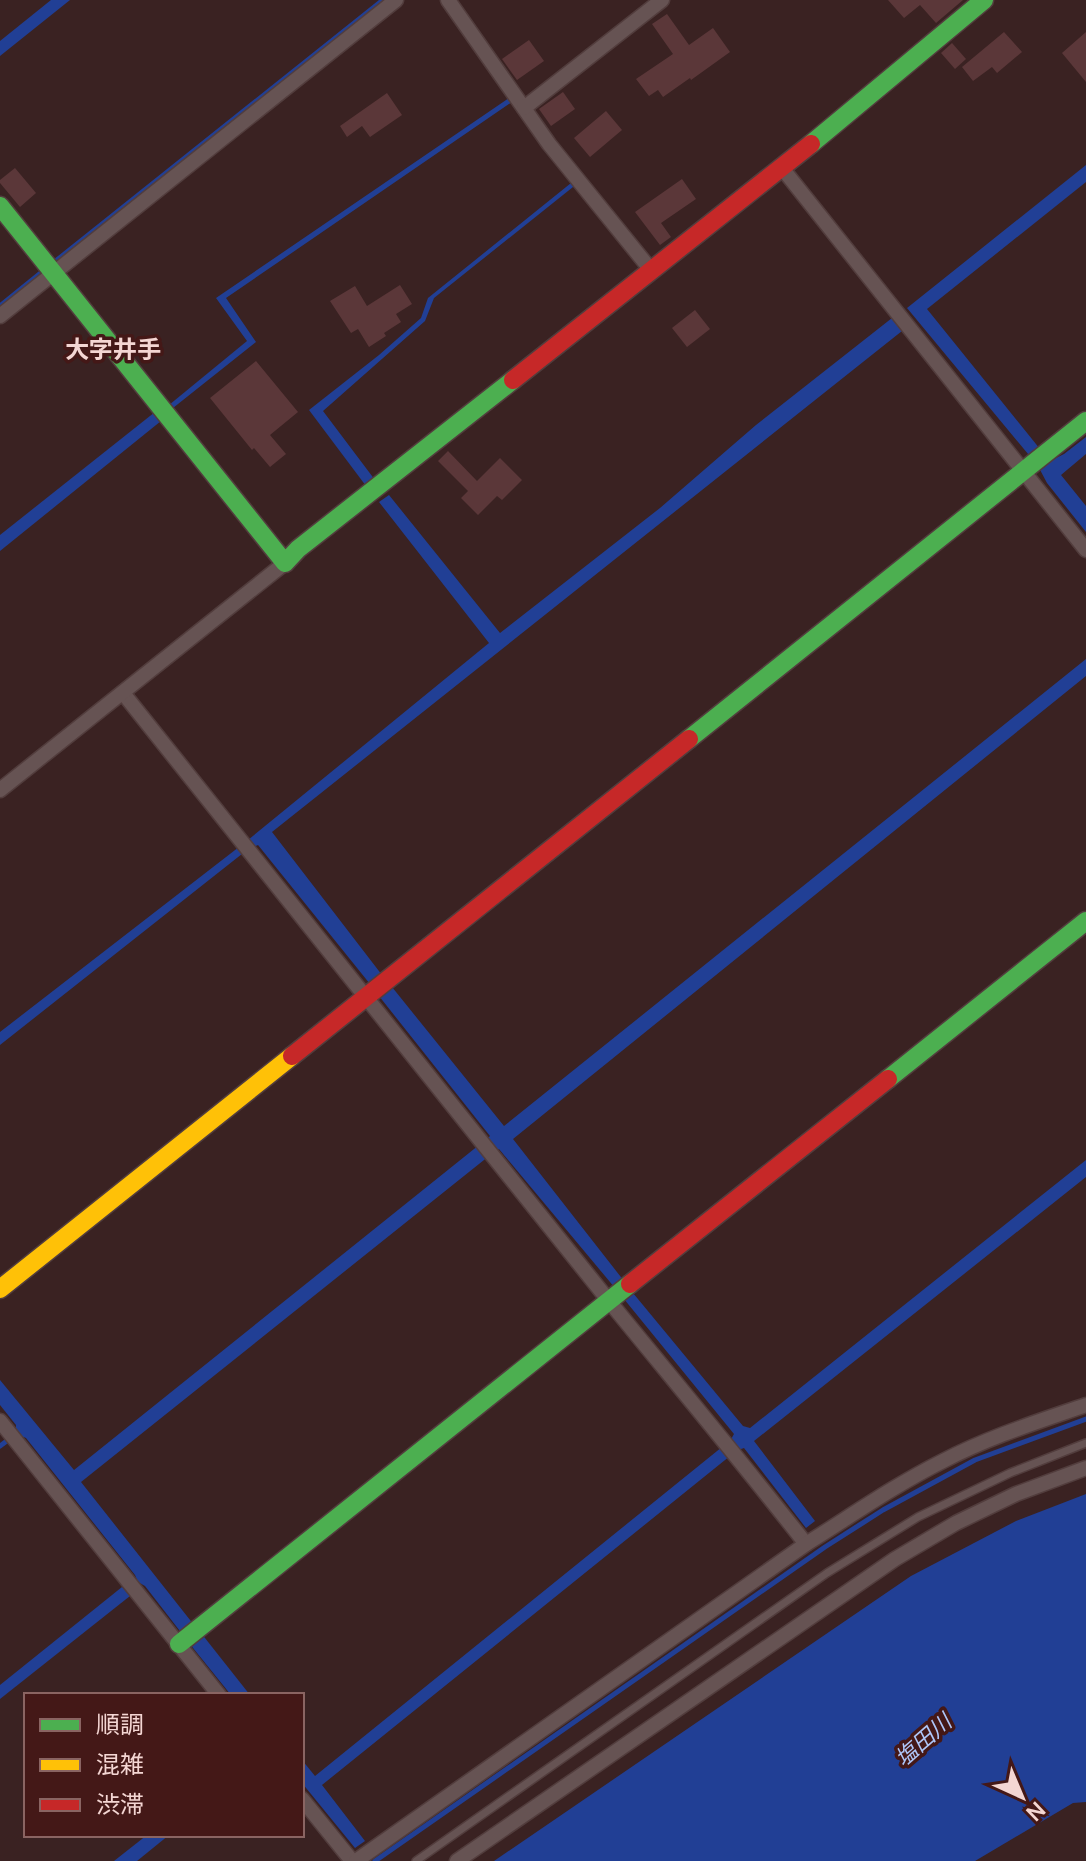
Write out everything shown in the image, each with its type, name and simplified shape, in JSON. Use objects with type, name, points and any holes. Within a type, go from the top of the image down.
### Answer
[{"type":"street","points":[[0,316],[396,0]]},
{"type":"street","points":[[448,0],[549,144],[651,270]]},
{"type":"street","points":[[524,108],[662,0]]},
{"type":"street","points":[[0,790],[285,563],[298,549],[782,168],[984,0]]},
{"type":"street","points":[[782,168],[903,321],[1035,462],[1086,550]]},
{"type":"street","points":[[0,206],[285,563]]},
{"type":"street","points":[[0,1289],[1086,421]]},
{"type":"street","points":[[123,693],[247,845],[376,989],[488,1149],[619,1293],[730,1448],[806,1544]]},
{"type":"street","points":[[187,1637],[1086,921]]},
{"type":"street","points":[[304,1801],[354,1861],[806,1544],[941,1462],[990,1439],[1086,1405]]},
{"type":"street","points":[[8,1431],[132,1586],[187,1637],[218,1693]]},
{"type":"street","points":[[457,1861],[895,1559],[956,1523],[1016,1494],[1086,1468]]},
{"type":"lane","points":[[416,1861],[827,1573],[918,1517],[1010,1473],[1086,1443]]},
{"type":"water","points":[[51,0],[70,0],[0,56],[0,41]]},
{"type":"water","points":[[509,98],[512,102],[226,298],[256,342],[173,408],[169,405],[247,341],[216,298]]},
{"type":"water","points":[[1086,165],[1086,182],[927,309],[1040,449],[1054,459],[1086,437],[1086,454],[1061,475],[1086,506],[1086,532],[1047,483],[1038,466],[907,308]]},
{"type":"water","points":[[576,179],[578,183],[434,298],[425,321],[323,411],[375,480],[366,486],[309,410],[421,318],[428,298]]},
{"type":"water","points":[[892,318],[902,331],[272,832],[382,975],[370,984],[258,845],[247,850],[0,1045],[0,1032],[248,840],[489,643],[379,502],[389,495],[500,633],[660,508],[756,425]]},
{"type":"water","points":[[155,412],[161,421],[0,551],[0,535]]},
{"type":"water","points":[[1086,659],[1086,676],[513,1139],[624,1281],[615,1288],[499,1149],[496,1151],[486,1140],[490,1136],[379,996],[392,987],[504,1126]]},
{"type":"water","points":[[479,1145],[489,1156],[81,1482],[194,1625],[183,1635],[26,1438],[16,1434],[16,1425],[0,1405],[0,1380],[74,1470]]},
{"type":"water","points":[[1086,1160],[1086,1177],[754,1441],[815,1521],[806,1528],[744,1448],[738,1450],[730,1441],[734,1434],[624,1299],[633,1293],[743,1426],[750,1428]]},
{"type":"water","points":[[722,1447],[730,1456],[322,1785],[365,1841],[355,1848],[304,1785],[304,1762],[315,1776]]},
{"type":"water","name":"塩田川","points":[[1086,1494],[1086,1802],[1073,1803],[975,1861],[494,1861],[911,1576],[1016,1521]]},
{"type":"water","points":[[122,1587],[130,1596],[0,1699],[0,1685]]},
{"type":"water","points":[[201,1633],[248,1693],[229,1693],[189,1643]]},
{"type":"water","points":[[144,1837],[167,1837],[137,1861],[114,1861]]},
{"type":"building","points":[[888,0],[963,0],[936,23],[920,5],[904,18]]},
{"type":"building","points":[[667,14],[689,45],[713,28],[730,52],[663,97],[658,90],[649,96],[636,79],[673,54],[652,24]]},
{"type":"building","points":[[1004,32],[1022,52],[997,73],[992,67],[973,81],[962,67]]},
{"type":"building","points":[[1086,32],[1086,82],[1062,53]]},
{"type":"building","points":[[529,40],[544,61],[517,80],[502,59]]},
{"type":"building","points":[[952,43],[966,59],[955,69],[941,53]]},
{"type":"building","points":[[563,92],[575,109],[551,126],[539,109]]},
{"type":"building","points":[[387,93],[402,115],[370,137],[362,126],[347,137],[340,126]]},
{"type":"building","points":[[606,111],[622,130],[590,157],[574,138]]},
{"type":"building","points":[[15,168],[36,193],[20,207],[0,183]]},
{"type":"building","points":[[682,179],[696,199],[661,223],[671,237],[660,245],[635,212]]},
{"type":"building","points":[[400,285],[412,304],[396,314],[401,322],[369,347],[358,329],[351,333],[330,301],[355,286],[367,306]]},
{"type":"building","points":[[695,310],[710,329],[687,347],[672,328]]},
{"type":"building","points":[[256,361],[298,412],[270,435],[286,454],[270,467],[254,448],[252,450],[210,398]]},
{"type":"building","points":[[448,451],[477,481],[500,458],[522,480],[502,500],[497,496],[478,515],[461,498],[468,491],[438,461]]},
{"type":"waterway","points":[[57,260],[383,0]]},
{"type":"waterway","points":[[0,306],[42,272]]},
{"type":"waterway","points":[[375,1861],[825,1547],[883,1510],[975,1460],[1086,1419]]},
{"type":"waterway","points":[[0,1446],[12,1437]]},
{"type":"traffic: fast","points":[[811,144],[984,0]]},
{"type":"traffic: fast","points":[[0,206],[285,563],[298,549],[513,380]]},
{"type":"traffic: fast","points":[[689,739],[1086,421]]},
{"type":"traffic: fast","points":[[888,1079],[1086,921]]},
{"type":"traffic: fast","points":[[179,1644],[630,1284]]},
{"type":"traffic: slow","points":[[0,1289],[292,1056]]},
{"type":"traffic: jam","points":[[513,380],[811,144]]},
{"type":"traffic: jam","points":[[292,1056],[689,739]]},
{"type":"traffic: jam","points":[[630,1284],[888,1079]]},
{"type":"district","name":"大字井手","points":[[113,350]]}]
